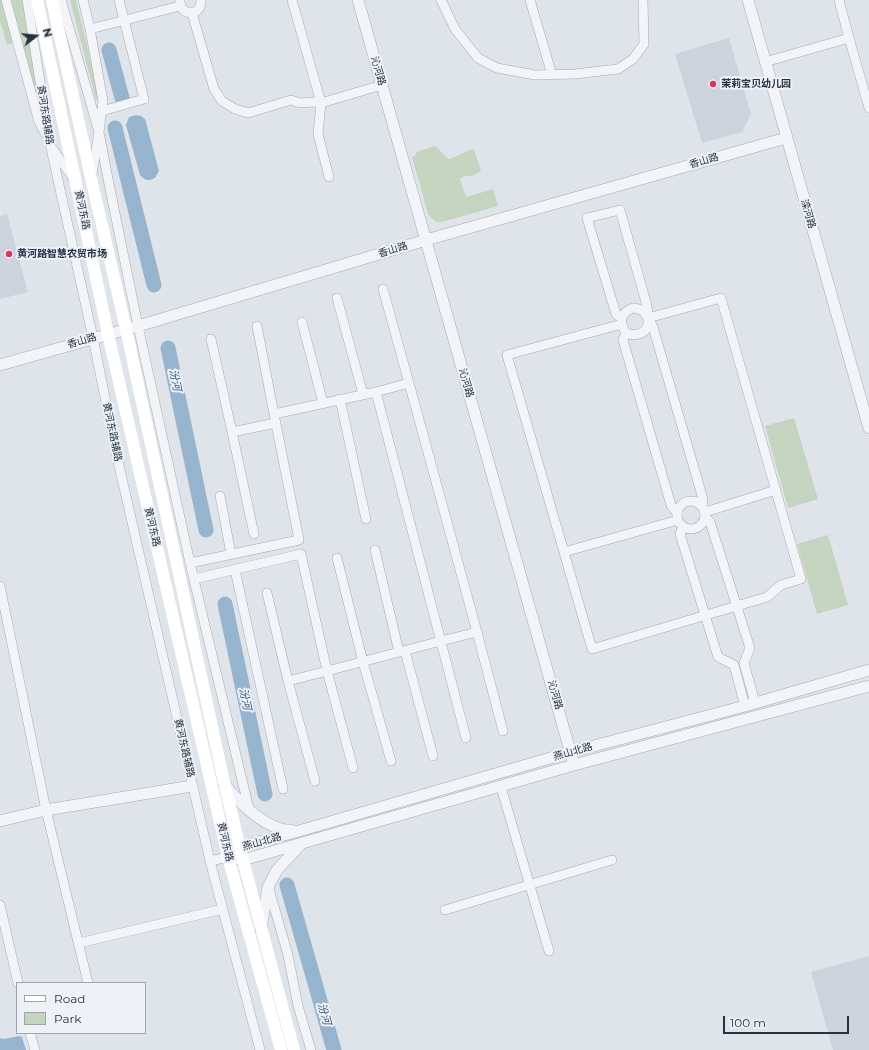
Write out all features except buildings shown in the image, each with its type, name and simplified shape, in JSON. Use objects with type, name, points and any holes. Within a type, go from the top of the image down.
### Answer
[{"type":"main road","name":"黄河东路","points":[[37,0],[108,334],[228,857],[281,1050]]},
{"type":"main road","name":"黄河东路","points":[[52,0],[126,329],[224,782],[261,930],[294,1050]]},
{"type":"street","points":[[6,0],[39,122],[50,144],[76,182]]},
{"type":"street","name":"黄河东路辅路","points":[[27,0],[50,144],[93,338],[119,465],[210,861],[260,1050]]},
{"type":"street","points":[[61,0],[99,132],[138,326],[190,563],[249,809]]},
{"type":"street","points":[[83,0],[103,100],[91,178]]},
{"type":"street","points":[[102,111],[144,99],[123,21],[119,0]]},
{"type":"street","points":[[90,29],[123,21],[180,3],[185,12],[192,13],[198,10],[201,0]]},
{"type":"street","points":[[292,0],[321,103],[318,134],[329,177]]},
{"type":"street","name":"沁河路","points":[[358,0],[574,765]]},
{"type":"street","points":[[441,0],[455,29],[478,58],[497,68],[535,75],[575,74],[618,68],[633,60],[644,44],[643,0]]},
{"type":"street","points":[[530,0],[552,75]]},
{"type":"street","name":"滦河路","points":[[748,0],[869,428]]},
{"type":"street","points":[[839,0],[869,108]]},
{"type":"street","points":[[192,13],[214,89],[222,101],[235,109],[248,113],[291,100],[300,103],[321,103],[382,86]]},
{"type":"street","points":[[765,62],[849,38]]},
{"type":"street","name":"香山路","points":[[0,365],[138,326],[426,240],[786,138]]},
{"type":"street","points":[[622,321],[624,314],[628,310],[633,308],[639,309],[643,311],[648,318],[653,328],[703,499],[704,522],[697,528],[687,529],[679,520],[671,505],[623,340],[626,333],[622,321],[616,314],[587,218],[620,210],[647,306],[648,318],[648,325],[646,330],[642,333],[637,335],[626,333]]},
{"type":"street","points":[[383,289],[503,731]]},
{"type":"street","points":[[337,298],[363,394]]},
{"type":"street","points":[[622,321],[508,356],[592,649],[737,606],[767,596],[781,585],[801,580],[722,298],[648,318]]},
{"type":"street","points":[[302,322],[323,403]]},
{"type":"street","points":[[190,563],[299,540],[257,326]]},
{"type":"street","points":[[211,339],[254,534]]},
{"type":"street","points":[[232,432],[323,403],[376,392],[409,383]]},
{"type":"street","points":[[376,392],[466,738]]},
{"type":"street","points":[[340,399],[366,519]]},
{"type":"street","points":[[704,512],[776,490]]},
{"type":"street","points":[[220,496],[231,554]]},
{"type":"street","points":[[686,502],[695,502],[710,522],[737,606],[750,648],[744,663],[750,704],[734,665],[718,657],[680,534],[678,509],[686,502]]},
{"type":"street","points":[[564,552],[679,520]]},
{"type":"street","points":[[375,550],[402,651],[433,756]]},
{"type":"street","points":[[194,579],[301,554],[327,671],[353,768]]},
{"type":"street","points":[[337,558],[362,662],[391,760]]},
{"type":"street","points":[[234,570],[283,789]]},
{"type":"street","points":[[0,586],[46,810],[88,982]]},
{"type":"street","points":[[266,593],[315,781]]},
{"type":"street","points":[[288,681],[477,632]]},
{"type":"street","name":"燕山北路","points":[[228,857],[240,847],[571,752],[750,704],[869,670]]},
{"type":"street","name":"燕山北路","points":[[228,857],[243,860],[574,765],[869,686]]},
{"type":"street","points":[[224,782],[234,796],[263,821],[282,829],[299,831]]},
{"type":"street","points":[[0,821],[46,810],[192,786]]},
{"type":"street","points":[[501,787],[549,951]]},
{"type":"street","points":[[261,930],[268,887],[277,870],[302,844]]},
{"type":"street","points":[[210,861],[228,857]]},
{"type":"street","points":[[445,910],[612,860]]},
{"type":"street","points":[[268,887],[288,955],[298,1006],[311,1050]]},
{"type":"street","points":[[0,905],[18,982]]},
{"type":"street","points":[[78,943],[223,909]]},
{"type":"street","points":[[30,1034],[35,1050]]},
{"type":"shaded area","name":"茉莉宝贝幼儿园","points":[[729,38],[751,114],[742,132],[702,143],[675,54]]},
{"type":"shaded area","name":"黄河路智慧农贸市场","points":[[7,214],[28,292],[0,299],[0,216]]},
{"type":"shaded area","points":[[869,956],[869,1050],[833,1050],[811,972]]},
{"type":"green space","points":[[0,0],[3,0],[15,43],[7,45],[0,21]]},
{"type":"green space","points":[[10,0],[25,0],[40,112]]},
{"type":"green space","points":[[70,0],[76,0],[98,98],[96,100]]},
{"type":"green space","points":[[435,146],[449,159],[474,149],[481,171],[460,179],[466,197],[493,189],[498,206],[442,222],[436,221],[431,217],[428,214],[412,157],[415,156],[417,152]]},
{"type":"green space","points":[[794,418],[818,499],[788,508],[765,426]]},
{"type":"green space","points":[[828,535],[848,605],[817,614],[797,544]]},
{"type":"water","points":[[136,115],[145,119],[159,171],[155,178],[151,180],[147,180],[140,175],[126,125],[129,117]]},
{"type":"water","points":[[19,1036],[22,1037],[26,1050],[0,1050],[0,1038],[4,1039]]},
{"type":"waterway","name":"汾河","points":[[109,50],[122,98]]},
{"type":"waterway","name":"汾河","points":[[115,128],[154,285]]},
{"type":"waterway","name":"汾河","points":[[168,348],[206,530]]},
{"type":"waterway","name":"汾河","points":[[225,604],[265,794]]},
{"type":"waterway","name":"汾河","points":[[287,885],[334,1050]]},
{"type":"place","name":"茉莉宝贝幼儿园","points":[[713,84]]},
{"type":"place","name":"黄河路智慧农贸市场","points":[[9,254]]}]
